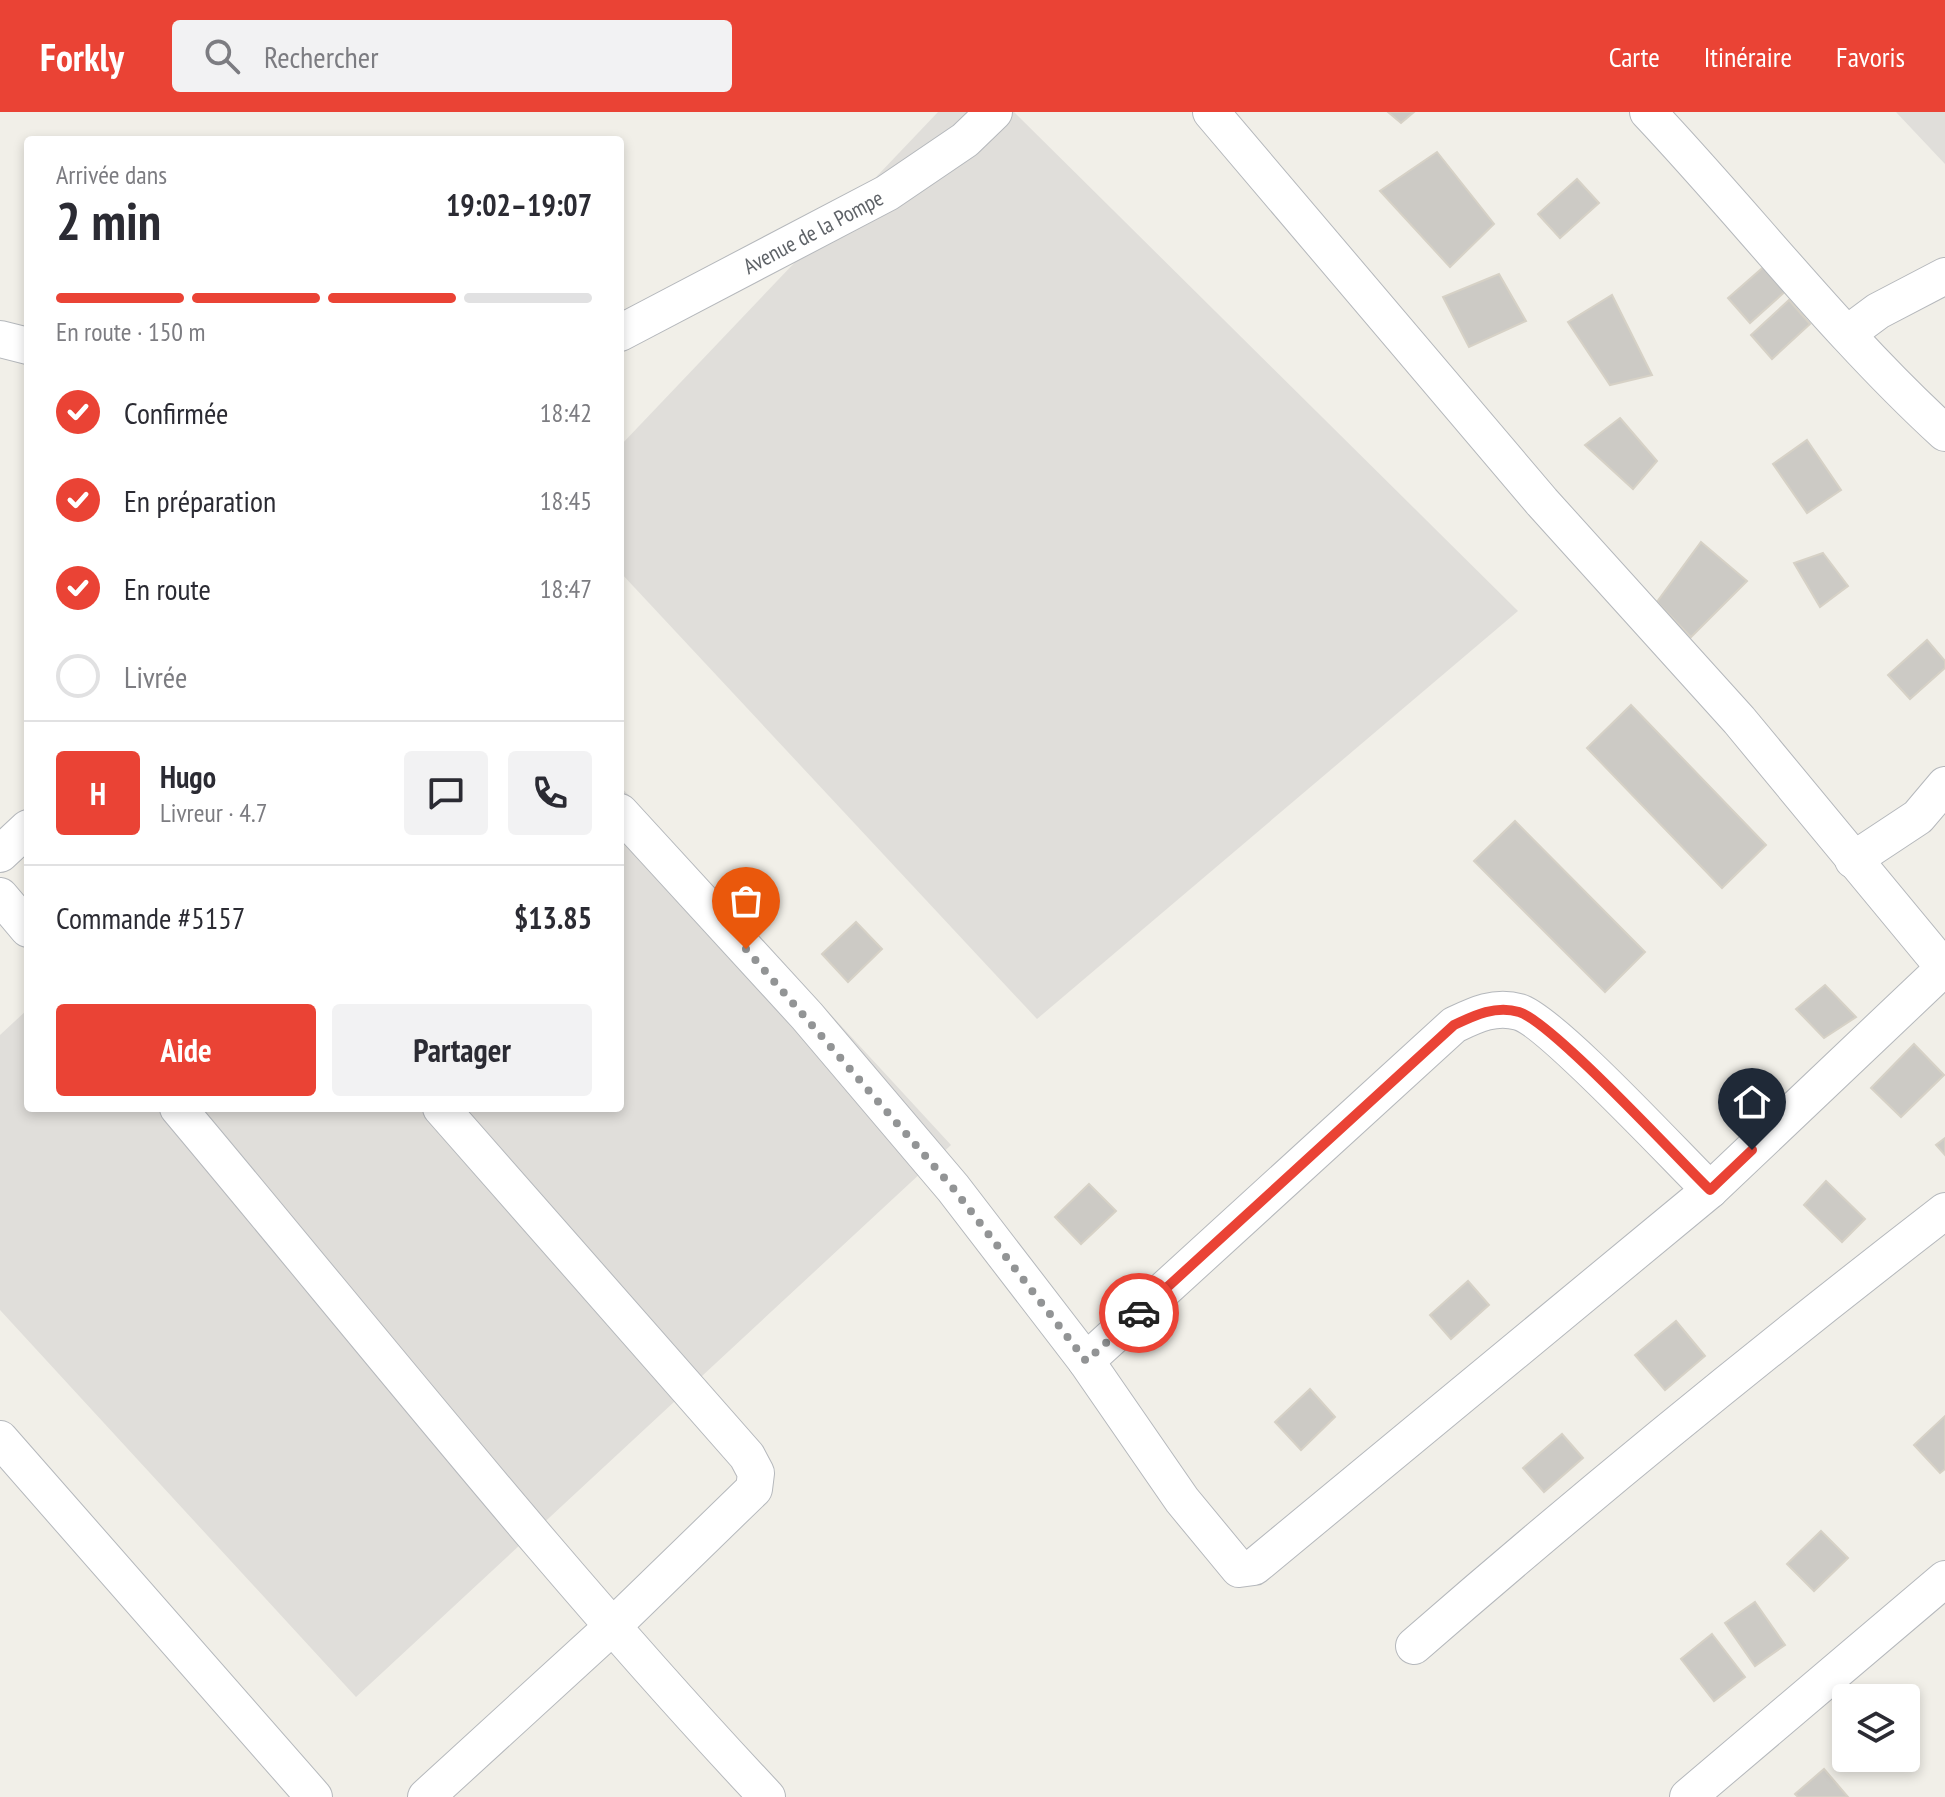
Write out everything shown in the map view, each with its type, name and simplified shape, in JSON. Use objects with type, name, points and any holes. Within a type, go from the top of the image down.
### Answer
[{"type":"street","name":"Avenue de la Pompe","points":[[624,331],[887,193],[965,140],[994,112]]},
{"type":"street","points":[[624,816],[807,1016],[916,1144],[1086,1361],[1222,1552],[1239,1569],[1246,1569],[1472,1389],[1710,1190],[1944,968],[1749,732],[1542,502],[1211,112]]},
{"type":"street","points":[[1648,112],[1719,186],[1847,334],[1945,433]]},
{"type":"street","points":[[1847,334],[1878,311],[1945,276]]},
{"type":"street","points":[[0,339],[24,345]]},
{"type":"street","points":[[1853,860],[1918,817],[1945,785]]},
{"type":"street","points":[[0,854],[24,832]]},
{"type":"street","points":[[0,896],[24,924]]},
{"type":"street","points":[[1086,1361],[1454,1025],[1488,1010],[1521,1012],[1559,1041],[1710,1190]]},
{"type":"street","points":[[181,1112],[613,1626],[767,1797]]},
{"type":"street","points":[[426,1797],[613,1626],[754,1489],[756,1473],[747,1456],[445,1112]]},
{"type":"street","points":[[1414,1646],[1590,1495],[1841,1290],[1945,1211]]},
{"type":"street","points":[[0,1439],[314,1797]]},
{"type":"street","points":[[1688,1797],[1836,1675],[1945,1579]]},
{"type":"shaded area","points":[[938,112],[1014,112],[1518,611],[1037,1019],[624,576],[624,442]]},
{"type":"shaded area","points":[[1896,112],[1945,112],[1945,164]]},
{"type":"shaded area","points":[[624,790],[951,1145],[356,1697],[0,1310],[0,1035],[24,1013],[24,1112],[624,1112]]},
{"type":"building","points":[[1388,112],[1414,112],[1401,123]]},
{"type":"building","points":[[1437,152],[1494,224],[1450,267],[1380,191]]},
{"type":"building","points":[[1577,179],[1599,203],[1560,238],[1538,214]]},
{"type":"building","points":[[1767,264],[1789,288],[1750,323],[1728,298]]},
{"type":"building","points":[[1499,274],[1526,321],[1469,347],[1443,297]]},
{"type":"building","points":[[1612,295],[1652,375],[1610,385],[1568,322]]},
{"type":"building","points":[[1789,300],[1810,324],[1772,359],[1751,335]]},
{"type":"building","points":[[1620,418],[1657,461],[1633,489],[1585,445]]},
{"type":"building","points":[[1807,440],[1841,490],[1807,513],[1773,464]]},
{"type":"building","points":[[1701,542],[1747,581],[1691,637],[1657,602]]},
{"type":"building","points":[[1823,553],[1848,586],[1820,607],[1794,563]]},
{"type":"building","points":[[1927,640],[1945,661],[1945,668],[1910,699],[1888,675]]},
{"type":"building","points":[[1631,705],[1766,845],[1722,888],[1587,748]]},
{"type":"building","points":[[1515,821],[1645,952],[1605,992],[1474,861]]},
{"type":"building","points":[[856,922],[882,949],[848,982],[822,954]]},
{"type":"building","points":[[1825,985],[1856,1017],[1824,1038],[1796,1009]]},
{"type":"building","points":[[1914,1044],[1944,1075],[1901,1117],[1871,1088]]},
{"type":"building","points":[[1945,1138],[1945,1155],[1936,1145]]},
{"type":"building","points":[[1826,1181],[1865,1219],[1842,1242],[1804,1205]]},
{"type":"building","points":[[1089,1184],[1116,1211],[1081,1244],[1055,1217]]},
{"type":"building","points":[[1468,1281],[1489,1305],[1451,1339],[1430,1315]]},
{"type":"building","points":[[1676,1321],[1705,1356],[1665,1390],[1635,1355]]},
{"type":"building","points":[[1310,1389],[1335,1417],[1301,1450],[1275,1422]]},
{"type":"building","points":[[1945,1416],[1945,1469],[1940,1473],[1914,1445]]},
{"type":"building","points":[[1562,1434],[1583,1458],[1544,1492],[1523,1468]]},
{"type":"building","points":[[1821,1531],[1848,1558],[1814,1591],[1787,1564]]},
{"type":"building","points":[[1755,1602],[1785,1645],[1755,1666],[1725,1623]]},
{"type":"building","points":[[1712,1634],[1745,1677],[1714,1701],[1681,1659]]},
{"type":"building","points":[[1824,1769],[1848,1797],[1798,1797],[1795,1794]]},
{"type":"way so far","points":[[746,949],[953,1188],[1086,1361],[1139,1313]]},
{"type":"route","points":[[1139,1313],[1454,1025],[1488,1010],[1521,1012],[1559,1041],[1710,1190],[1752,1150]]}]
